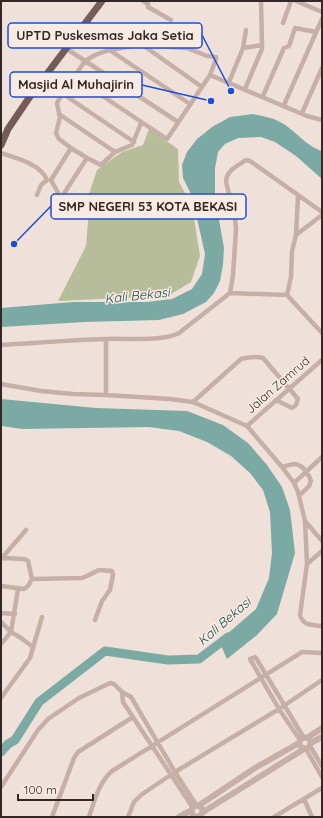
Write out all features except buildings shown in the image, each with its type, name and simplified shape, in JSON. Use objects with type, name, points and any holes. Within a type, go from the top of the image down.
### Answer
[{"type":"main road","points":[[1,145],[8,129],[31,95],[102,1]]},
{"type":"street","points":[[143,1],[148,4],[148,7],[171,20]]},
{"type":"street","points":[[245,89],[263,46],[261,1]]},
{"type":"street","points":[[283,23],[291,1]]},
{"type":"street","points":[[296,1],[322,12]]},
{"type":"street","points":[[284,105],[322,19]]},
{"type":"street","points":[[263,96],[284,48],[289,46],[294,28],[316,32]]},
{"type":"street","points":[[229,82],[243,48],[246,30]]},
{"type":"street","points":[[74,77],[166,140],[210,75],[216,59],[215,56],[207,56],[182,47],[137,45],[106,51],[85,61],[74,77],[57,104],[59,114],[56,133],[59,139],[71,148],[99,164],[103,164],[115,152],[130,147],[134,142],[141,124]]},
{"type":"street","points":[[144,46],[202,87]]},
{"type":"street","points":[[243,48],[263,46]]},
{"type":"street","points":[[67,49],[178,122]]},
{"type":"street","points":[[111,51],[190,104]]},
{"type":"street","points":[[302,113],[322,68]]},
{"type":"street","points":[[210,75],[302,113],[322,119]]},
{"type":"street","points":[[63,94],[134,142]]},
{"type":"street","points":[[59,114],[115,152]]},
{"type":"street","points":[[71,148],[51,180],[61,198],[63,207],[77,216]]},
{"type":"street","points":[[1,153],[32,164],[46,177],[47,180],[41,185],[37,195]]},
{"type":"street","points":[[61,198],[87,158]]},
{"type":"street","points":[[230,292],[233,275],[236,230],[226,182],[227,175],[245,161],[249,160],[322,214],[296,235]]},
{"type":"street","points":[[287,294],[291,277],[292,251],[296,235],[298,196]]},
{"type":"street","points":[[1,345],[106,339],[161,338],[173,336],[179,333],[230,292],[287,294],[322,333]]},
{"type":"street","points":[[106,339],[106,395]]},
{"type":"street","points":[[193,402],[241,359],[256,356],[263,358],[298,398],[295,406],[290,408],[276,400]]},
{"type":"street","name":"Jalan Zamrud","points":[[247,426],[322,360]]},
{"type":"street","points":[[1,384],[40,391],[170,399],[193,402],[247,426],[294,483],[299,496],[305,521],[307,564],[300,615],[302,621],[306,624],[322,626]]},
{"type":"street","points":[[294,483],[322,457]]},
{"type":"street","points":[[282,467],[296,464],[300,465],[307,471],[311,481],[309,486],[299,496]]},
{"type":"street","points":[[305,521],[322,541]]},
{"type":"street","points":[[2,558],[26,530]]},
{"type":"street","points":[[307,564],[322,551]]},
{"type":"street","points":[[1,586],[25,589],[32,579],[28,561],[24,559],[2,558]]},
{"type":"street","points":[[32,579],[82,578],[99,570],[112,571],[113,575],[110,590],[102,602],[95,620]]},
{"type":"street","points":[[1,644],[11,632],[18,589]]},
{"type":"street","points":[[1,613],[15,614]]},
{"type":"street","points":[[1,698],[30,658],[42,617]]},
{"type":"street","points":[[1,622],[11,632],[33,645]]},
{"type":"street","points":[[89,817],[98,792],[108,775],[157,742],[302,652],[322,653]]},
{"type":"street","points":[[322,766],[305,743],[279,709],[250,660],[255,657],[256,658],[305,743],[322,777]]},
{"type":"street","points":[[128,817],[137,798],[173,774],[284,706],[322,680]]},
{"type":"street","points":[[1,787],[38,730],[48,719],[106,683],[114,684],[130,697],[157,742],[173,774]]},
{"type":"street","points":[[122,692],[123,702],[152,746],[195,807],[202,808],[199,815]]},
{"type":"street","points":[[52,817],[74,758],[78,752],[133,717]]},
{"type":"street","points":[[195,807],[193,814],[199,815],[305,743],[322,728]]},
{"type":"street","points":[[179,817],[255,768],[305,743],[322,737]]},
{"type":"street","points":[[278,816],[322,788]]},
{"type":"street","points":[[304,799],[312,817]]},
{"type":"green space","points":[[149,129],[178,149],[179,182],[192,206],[200,256],[191,282],[168,296],[58,301],[86,246],[89,209],[88,197],[97,170],[122,152],[143,145]]},
{"type":"water","points":[[253,114],[272,118],[284,124],[310,145],[322,151],[322,179],[296,156],[275,142],[261,137],[238,138],[225,144],[218,152],[215,168],[215,197],[224,248],[223,265],[220,281],[214,293],[206,302],[183,314],[159,320],[85,322],[1,327],[1,308],[73,302],[147,302],[172,299],[192,289],[202,274],[205,254],[192,196],[183,178],[182,165],[187,152],[197,139],[212,127],[230,117]]},
{"type":"water","points":[[1,399],[96,408],[187,411],[223,425],[248,443],[267,465],[282,487],[290,510],[295,553],[277,614],[257,635],[227,659],[219,641],[256,609],[269,578],[272,553],[270,512],[263,490],[250,473],[231,456],[207,442],[179,431],[149,427],[23,429],[1,426]]},
{"type":"waterway","name":"Kali Bekasi","points":[[1,752],[8,744],[15,740],[39,702],[105,651],[168,660],[199,659],[228,637]]},
{"type":"place","name":"UPTD Puskesmas Jaka Setia","points":[[231,91]]},
{"type":"place","name":"Masjid Al Muhajirin","points":[[211,101]]},
{"type":"place","name":"SMP NEGERI 53 KOTA BEKASI","points":[[14,244]]}]
